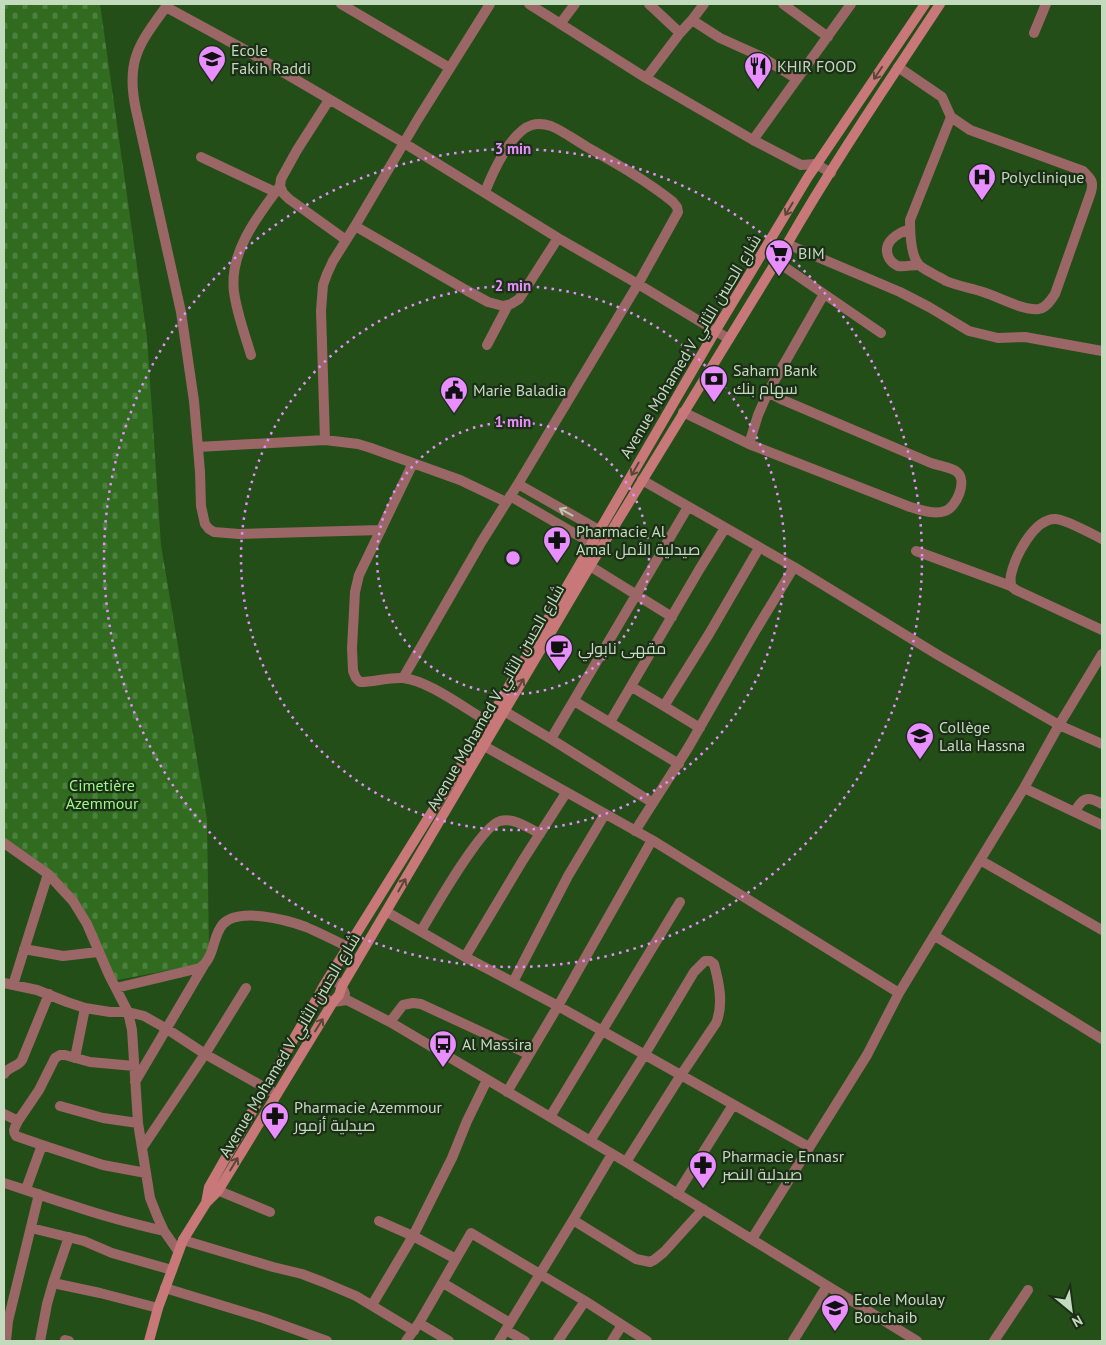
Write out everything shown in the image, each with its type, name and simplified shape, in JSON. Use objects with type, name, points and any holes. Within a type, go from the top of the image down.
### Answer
[{"type":"main road","name":"Avenue Mohamed V شارع الحسن الثاني","points":[[491,724],[504,711],[590,566],[599,530],[808,177],[925,4]]},
{"type":"main road","name":"Avenue Mohamed V شارع الحسن الثاني","points":[[213,1189],[339,995],[342,986],[387,912],[491,724],[596,546],[609,535],[809,205],[831,173],[870,108],[940,4]]},
{"type":"main road","points":[[891,54],[900,64]]},
{"type":"main road","name":"Avenue Mohamed V شارع الحسن الثاني","points":[[149,1341],[158,1308],[183,1240],[206,1203],[266,1088],[323,986],[480,744]]},
{"type":"street","points":[[341,4],[450,68]]},
{"type":"street","points":[[325,440],[322,311],[324,284],[333,261],[490,4]]},
{"type":"street","points":[[529,4],[646,78],[753,140],[801,165],[816,164],[831,173]]},
{"type":"street","points":[[560,24],[575,4]]},
{"type":"street","points":[[649,4],[680,33]]},
{"type":"street","points":[[646,78],[704,4]]},
{"type":"street","points":[[783,4],[828,37]]},
{"type":"street","points":[[753,140],[851,4]]},
{"type":"street","points":[[1034,33],[1046,4]]},
{"type":"street","points":[[381,530],[239,534],[214,532],[205,524],[202,516],[191,374],[181,312],[136,110],[132,84],[135,56],[167,5],[404,143],[558,238],[729,339]]},
{"type":"street","points":[[692,20],[720,38],[760,56],[797,79]]},
{"type":"street","points":[[900,64],[942,97],[951,117],[970,130],[1083,171],[1090,177],[1093,184],[1055,294],[1048,304],[1040,308],[1032,309],[1019,306],[983,292],[946,281],[919,265],[900,266],[892,263],[887,247],[893,238],[910,229]]},
{"type":"street","points":[[251,355],[234,292],[235,266],[242,244],[248,233],[277,189],[290,163],[329,100]]},
{"type":"street","points":[[919,265],[910,238],[910,220],[951,117]]},
{"type":"street","points":[[403,678],[443,607],[638,284],[678,210],[676,205],[670,200],[622,167],[552,126],[545,124],[532,125],[524,129],[514,139],[497,165],[485,192]]},
{"type":"street","points":[[200,157],[277,189],[346,240]]},
{"type":"street","points":[[801,165],[808,177],[822,186]]},
{"type":"street","points":[[355,226],[482,299],[500,305],[508,305],[521,296],[558,238]]},
{"type":"street","points":[[787,244],[900,292],[969,332],[998,338],[1025,337],[1102,351]]},
{"type":"street","points":[[776,261],[881,333]]},
{"type":"street","points":[[749,444],[768,392],[824,294]]},
{"type":"street","points":[[487,346],[508,305]]},
{"type":"street","points":[[683,412],[749,444],[910,507],[937,512],[951,508],[961,488],[960,476],[955,471],[931,464],[768,392]]},
{"type":"street","points":[[198,447],[325,440],[358,444],[508,499],[596,546]]},
{"type":"street","points":[[413,463],[359,575],[355,592],[352,648],[353,671],[360,682],[403,678],[421,683],[440,692],[491,724]]},
{"type":"street","points":[[642,480],[1059,725],[1102,744]]},
{"type":"street","points":[[518,484],[609,535]]},
{"type":"street","points":[[551,740],[688,507]]},
{"type":"street","points":[[1011,586],[1010,577],[1017,559],[1032,532],[1042,523],[1059,520],[1102,539]]},
{"type":"street","points":[[610,722],[725,528]]},
{"type":"street","points":[[664,706],[759,548]]},
{"type":"street","points":[[916,551],[1011,586],[1102,630]]},
{"type":"street","points":[[590,566],[672,617]]},
{"type":"street","points":[[635,831],[679,764],[736,663],[794,568]]},
{"type":"street","points":[[752,1239],[867,1054],[900,993],[1024,788],[1102,654]]},
{"type":"street","points":[[632,687],[700,728]]},
{"type":"street","points":[[574,701],[679,764]]},
{"type":"street","points":[[504,711],[653,803]]},
{"type":"street","points":[[480,744],[652,840],[900,993]]},
{"type":"street","points":[[1024,788],[1102,825]]},
{"type":"street","points":[[465,956],[566,793]]},
{"type":"street","points":[[1075,812],[1079,803],[1085,799],[1093,799],[1102,804]]},
{"type":"street","points":[[513,982],[568,876],[604,814]]},
{"type":"street","points":[[422,931],[464,861],[490,827],[499,821],[507,820],[518,823],[540,834]]},
{"type":"street","points":[[507,1092],[652,840]]},
{"type":"street","points":[[4,843],[48,874],[77,906],[128,1012],[132,1030],[138,1123],[150,1198],[164,1231],[178,1251]]},
{"type":"street","points":[[980,860],[1102,930]]},
{"type":"street","points":[[48,874],[24,949],[8,984],[28,987],[85,1008],[110,1012],[128,1012],[144,1016],[205,1054],[276,1094]]},
{"type":"street","points":[[550,1117],[680,902]]},
{"type":"street","points":[[387,912],[809,1147]]},
{"type":"street","points":[[135,1082],[205,965],[217,935],[224,924],[232,919],[243,916],[263,916],[320,933],[348,947]]},
{"type":"street","points":[[935,936],[1102,1038]]},
{"type":"street","points":[[24,949],[63,956],[98,952]]},
{"type":"street","points":[[590,1141],[694,972],[705,961],[710,961],[714,964],[717,974],[720,1004],[719,1016],[626,1162]]},
{"type":"street","points":[[116,988],[197,969],[205,965]]},
{"type":"street","points":[[328,979],[342,986],[347,1000]]},
{"type":"street","points":[[142,1148],[205,1054],[246,988]]},
{"type":"street","points":[[4,1074],[22,1060],[48,994]]},
{"type":"street","points":[[320,994],[333,1002],[347,1000],[390,1022],[626,1162],[916,1341]]},
{"type":"street","points":[[390,1022],[403,1005],[421,1004],[528,1054]]},
{"type":"street","points":[[75,1058],[85,1008]]},
{"type":"street","points":[[134,1066],[90,1062],[62,1054],[55,1058],[39,1090],[13,1130],[16,1136],[103,1165],[146,1173]]},
{"type":"street","points":[[372,1305],[413,1236],[452,1158],[487,1080]]},
{"type":"street","points":[[677,1194],[733,1104]]},
{"type":"street","points":[[60,1106],[103,1118],[138,1123]]},
{"type":"street","points":[[4,1114],[18,1121]]},
{"type":"street","points":[[26,1189],[42,1145]]},
{"type":"street","points":[[499,1341],[612,1154]]},
{"type":"street","points":[[4,1183],[74,1207],[164,1231]]},
{"type":"street","points":[[213,1189],[270,1212]]},
{"type":"street","points":[[6,1341],[8,1321],[39,1194]]},
{"type":"street","points":[[573,1220],[636,1259],[650,1262],[664,1252],[703,1209]]},
{"type":"street","points":[[380,1221],[456,1259]]},
{"type":"street","points":[[31,1228],[84,1241],[112,1252],[172,1270]]},
{"type":"street","points":[[406,1341],[443,1283],[471,1234],[585,1301],[646,1341]]},
{"type":"street","points":[[40,1341],[47,1304],[69,1237]]},
{"type":"street","points":[[183,1240],[302,1274],[449,1341]]},
{"type":"street","points":[[53,1283],[158,1308]]},
{"type":"street","points":[[443,1283],[508,1326],[525,1341]]},
{"type":"street","points":[[793,1341],[827,1286]]},
{"type":"street","points":[[165,1288],[263,1318],[314,1339],[327,1341]]},
{"type":"street","points":[[994,1341],[1028,1290]]},
{"type":"street","points":[[558,1341],[585,1301]]},
{"type":"street","points":[[612,1341],[622,1325]]},
{"type":"green space","name":"Cimetière Azemmour","points":[[4,4],[100,4],[147,337],[161,545],[207,819],[209,949],[201,964],[112,981],[79,905],[4,842]]},
{"type":"place","name":"Ecole Fakih Raddi","points":[[212,83]]},
{"type":"place","name":"KHIR FOOD","points":[[758,90]]},
{"type":"place","name":"Polyclinique","points":[[982,201]]},
{"type":"place","name":"BIM","points":[[779,277]]},
{"type":"place","name":"Saham Bank سهام بنك","points":[[714,403]]},
{"type":"place","name":"Marie Baladia","points":[[454,414]]},
{"type":"place","name":"Pharmacie Al Amal صيدلية الأمل","points":[[557,564]]},
{"type":"place","name":"مقهى نابولي","points":[[559,672]]},
{"type":"place","name":"Collège Lalla Hassna","points":[[920,760]]},
{"type":"place","name":"Al Massira","points":[[443,1068]]},
{"type":"place","name":"Pharmacie Azemmour صيدلية أزمور","points":[[275,1140]]},
{"type":"place","name":"Pharmacie Ennasr صيدلية النصر","points":[[703,1189]]},
{"type":"place","name":"Ecole Moulay Bouchaib","points":[[835,1332]]}]
